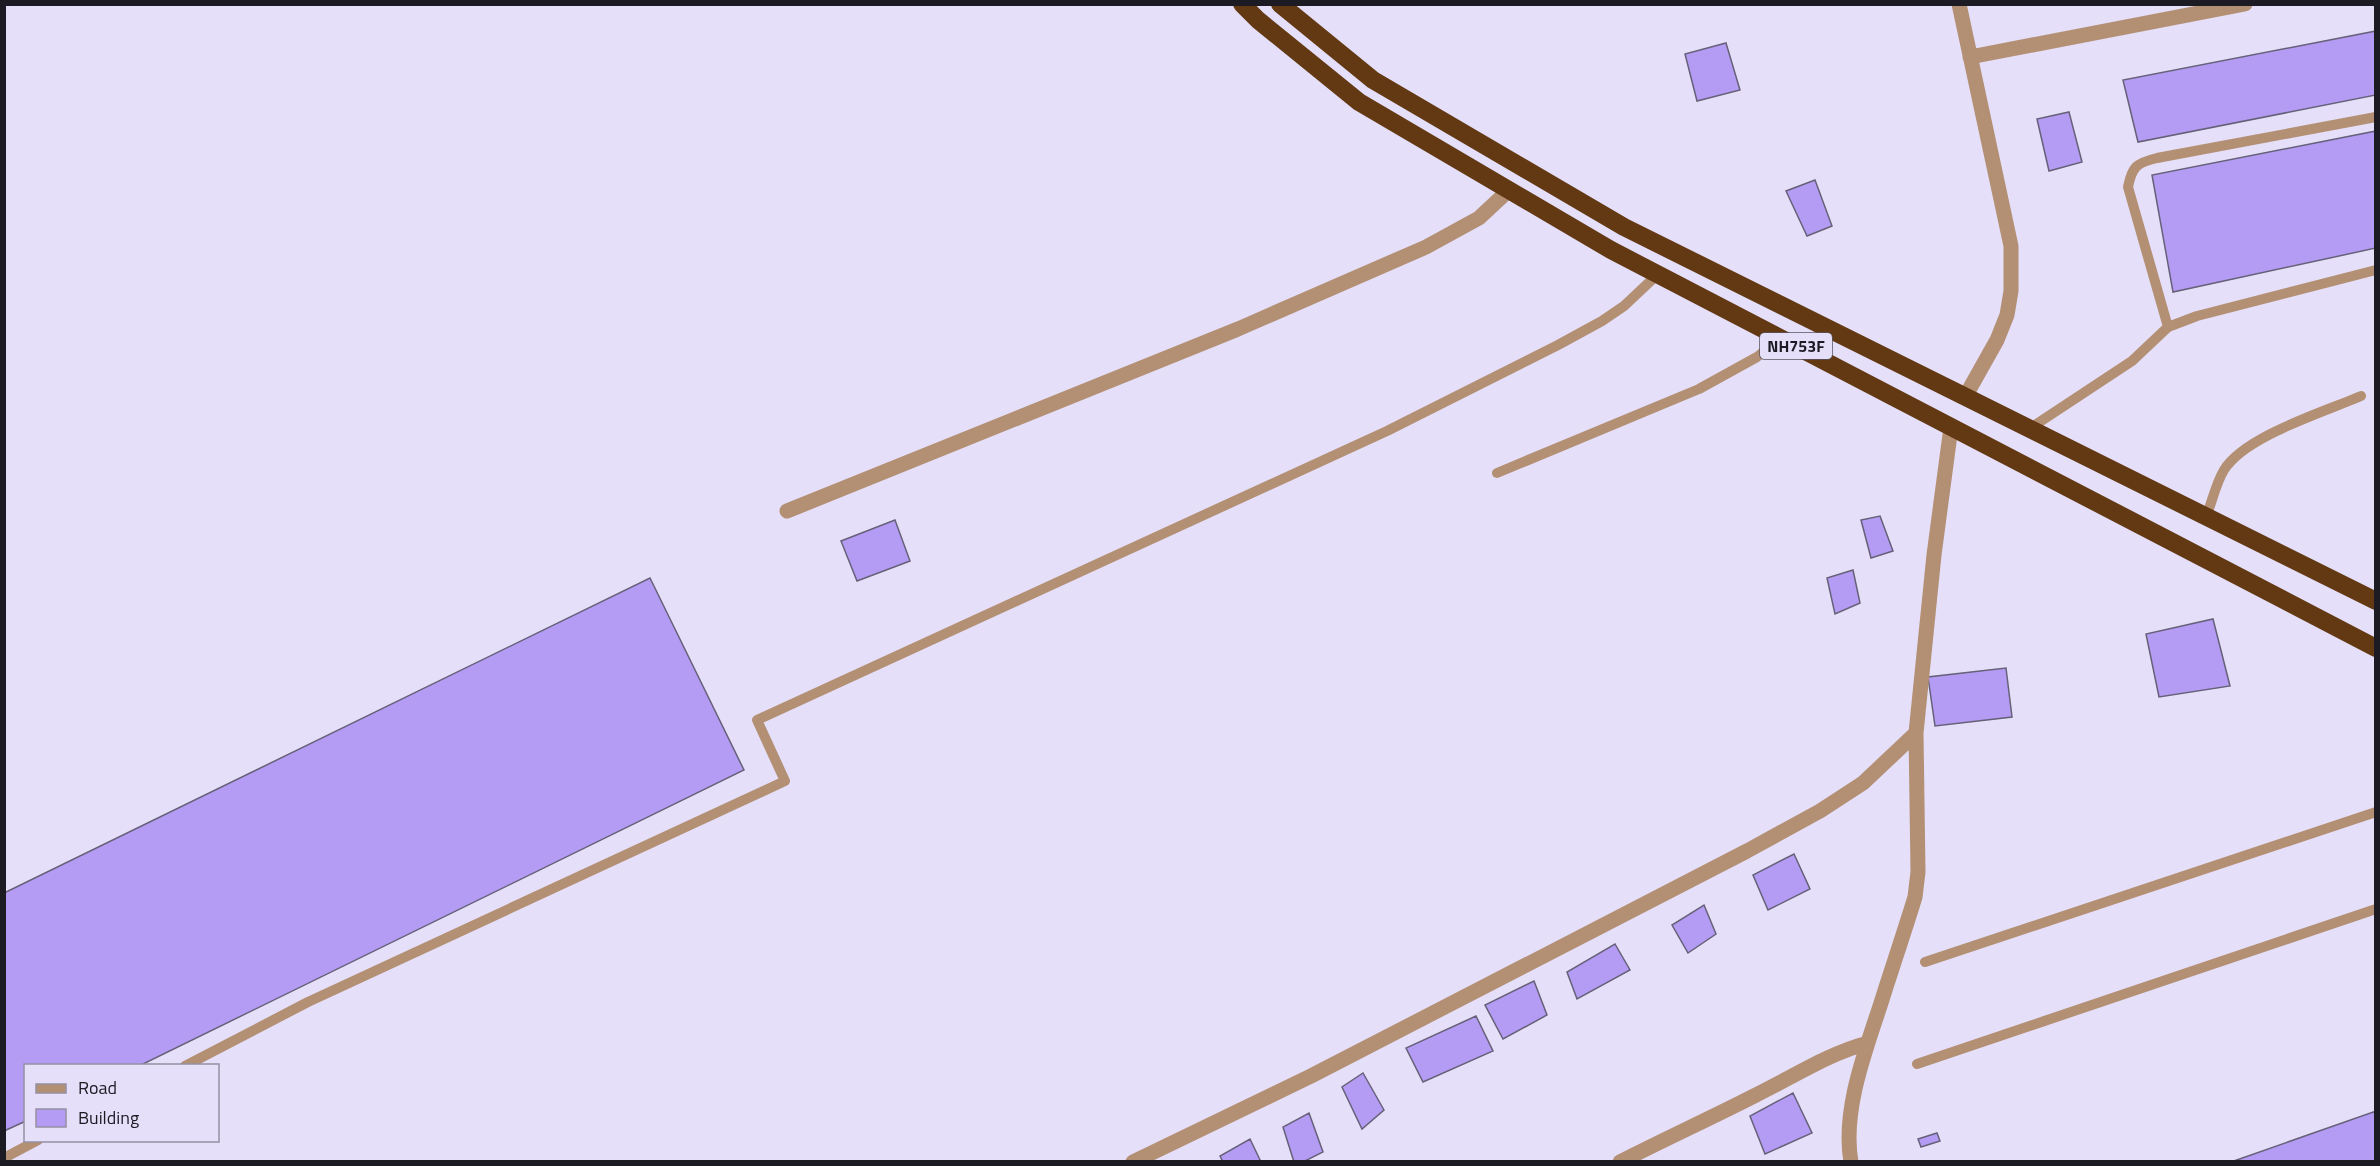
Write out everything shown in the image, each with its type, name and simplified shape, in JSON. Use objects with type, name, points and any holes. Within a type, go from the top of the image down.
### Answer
[{"type":"highway","name":"NH753F","points":[[1242,4],[1258,20],[1359,102],[1509,190],[1658,274],[2376,648]]},
{"type":"highway","name":"NH753F","points":[[1280,4],[1373,80],[1624,226],[2376,602]]},
{"type":"street","points":[[1959,4],[2011,246],[2007,315],[1997,340],[1965,397]]},
{"type":"street","points":[[1970,57],[2245,4]]},
{"type":"street","points":[[787,510],[1239,329],[1426,247],[1479,218],[1509,190]]},
{"type":"street","points":[[1851,1161],[1848,1144],[1849,1118],[1868,1043],[1915,897],[1918,872],[1916,733],[1934,555],[1951,427]]},
{"type":"street","points":[[1133,1161],[1311,1076],[1747,851],[1820,811],[1863,783],[1916,733]]},
{"type":"street","points":[[1620,1161],[1758,1094],[1817,1062],[1846,1049],[1868,1043]]},
{"type":"lane","points":[[2168,327],[2128,187],[2132,171],[2143,162],[2157,158],[2376,117]]},
{"type":"lane","points":[[2029,429],[2132,361],[2168,327],[2197,316],[2376,270]]},
{"type":"lane","points":[[186,1064],[308,1002],[785,781],[757,720],[1387,431],[1602,321],[1624,306],[1658,274]]},
{"type":"lane","points":[[1497,473],[1699,389],[1757,357],[1780,338]]},
{"type":"lane","points":[[2206,517],[2224,470],[2240,452],[2265,437],[2361,396]]},
{"type":"lane","points":[[1925,962],[2376,812]]},
{"type":"lane","points":[[1917,1064],[2376,909]]},
{"type":"lane","points":[[4,1158],[34,1142]]},
{"type":"building","points":[[2376,31],[2376,95],[2138,142],[2123,80]]},
{"type":"building","points":[[1726,43],[1740,90],[1697,101],[1685,54]]},
{"type":"building","points":[[2069,112],[2082,162],[2049,171],[2037,119]]},
{"type":"building","points":[[2376,131],[2376,248],[2173,292],[2152,175]]},
{"type":"building","points":[[1815,180],[1832,226],[1807,236],[1786,191]]},
{"type":"building","points":[[1880,516],[1893,551],[1871,558],[1861,520]]},
{"type":"building","points":[[895,520],[910,561],[857,581],[841,541]]},
{"type":"building","points":[[1853,570],[1860,603],[1835,614],[1827,578]]},
{"type":"building","points":[[650,578],[744,770],[143,1064],[24,1064],[24,1122],[4,1131],[4,893]]},
{"type":"building","points":[[2213,619],[2230,686],[2159,697],[2146,634]]},
{"type":"building","points":[[2006,668],[2012,717],[1935,726],[1928,677]]},
{"type":"building","points":[[1794,854],[1810,889],[1768,910],[1753,875]]},
{"type":"building","points":[[1704,905],[1716,934],[1688,953],[1672,925]]},
{"type":"building","points":[[1615,944],[1630,970],[1577,999],[1567,972]]},
{"type":"building","points":[[1534,981],[1547,1015],[1503,1039],[1485,1005]]},
{"type":"building","points":[[1476,1016],[1493,1051],[1423,1082],[1406,1048]]},
{"type":"building","points":[[1363,1073],[1384,1110],[1362,1129],[1342,1087]]},
{"type":"building","points":[[1793,1093],[1812,1133],[1765,1154],[1750,1116]]},
{"type":"building","points":[[2376,1111],[2376,1162],[2231,1162]]},
{"type":"building","points":[[1309,1113],[1323,1152],[1303,1162],[1294,1162],[1283,1127]]},
{"type":"building","points":[[1937,1133],[1940,1141],[1921,1147],[1918,1139]]},
{"type":"building","points":[[1250,1139],[1261,1162],[1223,1162],[1220,1156]]}]
